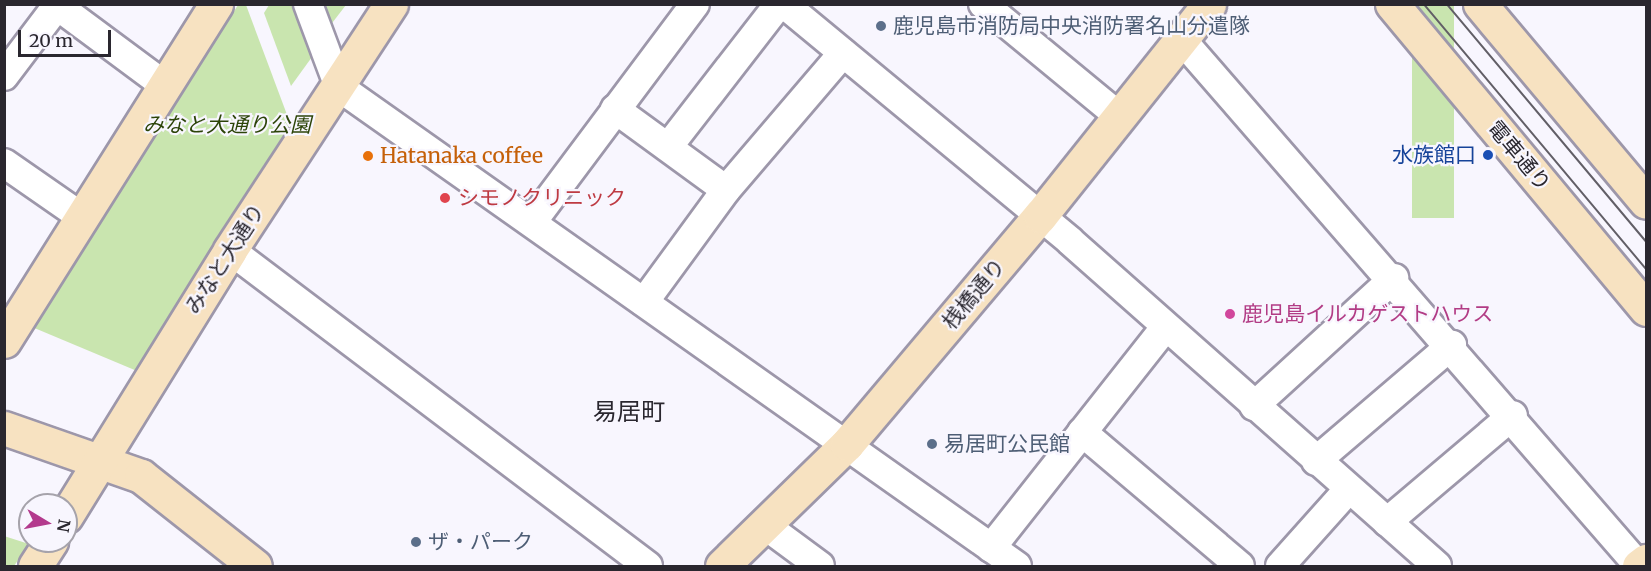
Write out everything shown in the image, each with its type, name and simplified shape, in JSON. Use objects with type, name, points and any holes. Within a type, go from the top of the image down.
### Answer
[{"type":"street","points":[[4,341],[216,4]]},
{"type":"street","points":[[308,4],[339,87],[847,444],[1017,567]]},
{"type":"street","name":"みなと大通り","points":[[78,496],[230,250],[339,87],[391,4]]},
{"type":"street","points":[[532,222],[694,4]]},
{"type":"street","points":[[668,147],[779,4]]},
{"type":"street","points":[[784,4],[1040,216],[1164,329],[1437,567]]},
{"type":"street","points":[[983,4],[1119,116]]},
{"type":"street","name":"桟橋通り","points":[[722,567],[847,444],[1040,216],[1209,4]]},
{"type":"street","name":"電車通り","points":[[1392,4],[1647,309]]},
{"type":"street","points":[[1480,4],[1647,202]]},
{"type":"street","points":[[4,76],[56,5],[164,85]]},
{"type":"street","points":[[1181,39],[1394,278],[1513,415],[1639,566],[1647,561]]},
{"type":"street","points":[[644,302],[726,190],[843,53]]},
{"type":"street","points":[[615,109],[726,190]]},
{"type":"street","points":[[4,163],[82,218]]},
{"type":"street","points":[[230,250],[648,567]]},
{"type":"street","points":[[1254,406],[1394,278]]},
{"type":"street","points":[[991,548],[1164,329]]},
{"type":"street","points":[[1316,461],[1452,345]]},
{"type":"street","points":[[1387,522],[1513,415]]},
{"type":"street","points":[[4,428],[100,459],[141,476],[198,516],[255,567]]},
{"type":"street","points":[[1082,432],[1240,567]]},
{"type":"street","points":[[1280,567],[1348,490]]},
{"type":"street","points":[[766,526],[820,567]]},
{"type":"street","points":[[34,567],[43,553]]},
{"type":"green space","name":"みなと大通り公園","points":[[238,5],[246,5],[292,128],[137,371],[32,327]]},
{"type":"green space","points":[[269,5],[292,5],[312,57],[291,86],[264,13]]},
{"type":"green space","points":[[320,5],[346,5],[329,27]]},
{"type":"green space","points":[[1412,5],[1454,5],[1454,218],[1412,218]]},
{"type":"green space","points":[[4,536],[18,540],[18,553],[23,553],[14,566],[5,566]]},
{"type":"tram line","points":[[1424,4],[1646,269]]},
{"type":"tram line","points":[[1447,4],[1646,241]]},
{"type":"place","name":"鹿児島市消防局中央消防署名山分遣隊","points":[[881,26]]},
{"type":"place","name":"水族館口","points":[[1488,155]]},
{"type":"place","name":"Hatanaka coffee","points":[[368,156]]},
{"type":"place","name":"シモノクリニック","points":[[445,198]]},
{"type":"place","name":"鹿児島イルカゲストハウス","points":[[1230,314]]},
{"type":"place","name":"易居町公民館","points":[[932,444]]},
{"type":"place","name":"ザ・パーク","points":[[416,542]]},
{"type":"district","name":"易居町","points":[[629,412]]}]
